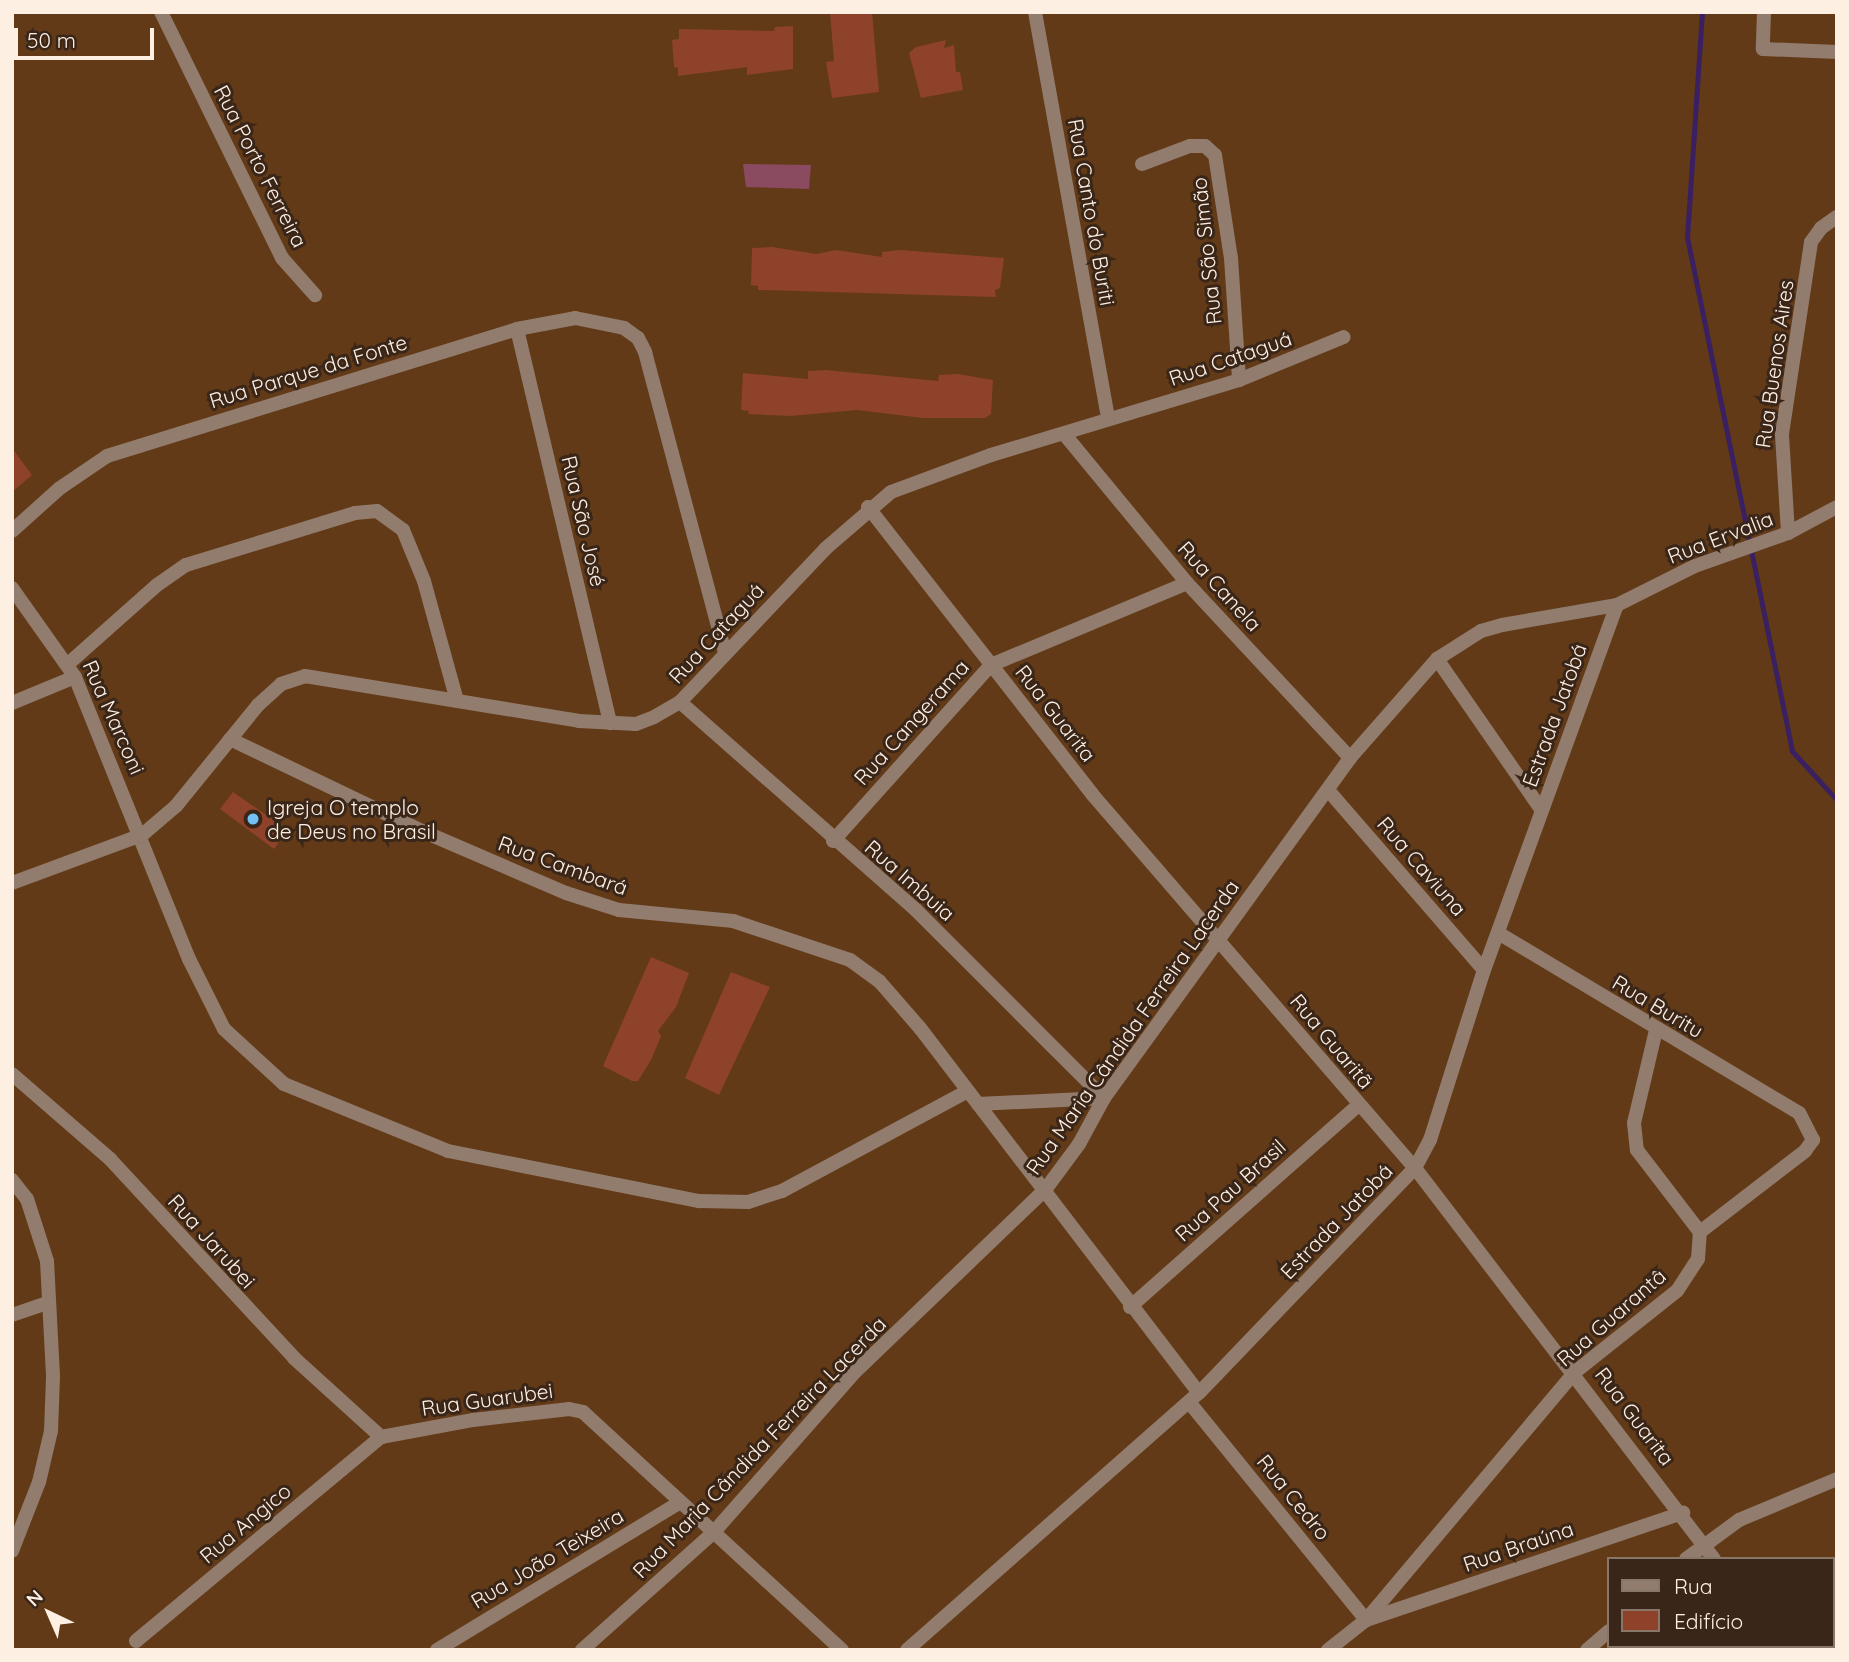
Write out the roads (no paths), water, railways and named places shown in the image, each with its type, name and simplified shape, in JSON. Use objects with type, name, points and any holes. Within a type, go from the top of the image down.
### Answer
[{"type":"street","name":"Rua Porto Ferreira","points":[[161,12],[282,258],[315,295]]},
{"type":"street","name":"Rua Canto do Buriti","points":[[1035,12],[1108,419]]},
{"type":"street","points":[[1763,12],[1763,49],[1837,52]]},
{"type":"street","name":"Rua São Simão","points":[[1142,164],[1190,146],[1205,146],[1215,155],[1231,258],[1239,380]]},
{"type":"street","name":"Rua Buenos Aires","points":[[1788,533],[1782,434],[1811,242],[1821,228],[1837,217]]},
{"type":"street","name":"Rua Parque da Fonte","points":[[12,531],[60,488],[107,456],[517,328],[575,318],[624,328],[638,338],[669,428],[725,653]]},
{"type":"street","name":"Rua São José","points":[[517,328],[610,723]]},
{"type":"street","name":"Rua Cataguá","points":[[12,883],[142,835],[176,806],[230,739],[281,684],[305,676],[457,701],[610,723],[636,724],[680,702],[868,507],[920,478],[1239,380],[1344,337]]},
{"type":"street","name":"Rua Canela","points":[[1065,435],[1187,583],[1350,758]]},
{"type":"street","name":"Rua Guarita","points":[[868,507],[1093,794],[1218,939]]},
{"type":"street","name":"Rua Ervalia","points":[[1618,605],[1695,566],[1788,533],[1837,507]]},
{"type":"street","points":[[68,664],[186,565],[355,513],[377,511],[403,530],[424,581],[457,701]]},
{"type":"street","name":"Rua Cangerama","points":[[833,841],[991,665],[1187,583]]},
{"type":"street","name":"Rua Marconi","points":[[12,588],[75,677],[142,835],[190,959],[224,1029],[246,1053],[284,1084],[448,1152],[699,1200],[748,1202],[782,1191],[968,1091]]},
{"type":"street","name":"Rua Maria Cândida Ferreira Lacerda","points":[[582,1650],[713,1532],[856,1371],[1045,1190],[1080,1144],[1104,1098],[1350,758],[1437,659],[1481,631],[1545,614],[1618,605]]},
{"type":"street","name":"Estrada Jatobá","points":[[907,1650],[1194,1397],[1415,1168],[1430,1140],[1497,933],[1618,605]]},
{"type":"street","points":[[1437,659],[1541,809]]},
{"type":"street","points":[[12,703],[75,677]]},
{"type":"street","name":"Rua Imbuia","points":[[680,702],[833,841],[916,910],[1104,1098]]},
{"type":"street","name":"Rua Cambará","points":[[230,739],[422,831],[566,893],[619,910],[733,921],[850,960],[897,1000],[978,1104]]},
{"type":"street","name":"Rua Caviuna","points":[[1328,790],[1484,970]]},
{"type":"street","name":"Rua Buritu","points":[[1497,933],[1799,1114],[1813,1140],[1805,1152],[1700,1232]]},
{"type":"street","name":"Rua Guaritã","points":[[1218,939],[1358,1105],[1415,1168]]},
{"type":"street","points":[[1656,1030],[1634,1123],[1637,1150],[1700,1232]]},
{"type":"street","name":"Rua Jarubei","points":[[12,1074],[110,1159],[294,1358],[381,1437]]},
{"type":"street","points":[[978,1104],[1104,1098]]},
{"type":"street","name":"Rua Cedro","points":[[978,1104],[1045,1190],[1194,1397],[1366,1620]]},
{"type":"street","name":"Rua Pau Brasil","points":[[1130,1307],[1358,1105]]},
{"type":"street","name":"Rua Guarita","points":[[1415,1168],[1683,1513],[1712,1557]]},
{"type":"street","points":[[12,1180],[27,1199],[38,1227],[49,1302],[51,1431],[39,1482],[16,1530],[12,1551]]},
{"type":"street","name":"Rua Guarantâ","points":[[1328,1650],[1366,1620],[1575,1372],[1677,1291],[1698,1259],[1700,1232]]},
{"type":"street","points":[[12,1315],[49,1302]]},
{"type":"street","name":"Rua Guarubei","points":[[381,1437],[569,1409],[596,1422],[679,1503],[842,1650]]},
{"type":"street","name":"Rua Angico","points":[[136,1641],[381,1437]]},
{"type":"street","points":[[1688,1557],[1702,1543],[1739,1520],[1837,1479]]},
{"type":"street","name":"Rua João Teixeira","points":[[437,1650],[679,1503]]},
{"type":"street","name":"Rua Braúna","points":[[1366,1620],[1683,1513]]},
{"type":"street","points":[[1587,1650],[1608,1632]]},
{"type":"waterway","points":[[1702,12],[1687,237],[1792,751],[1837,800]]},
{"type":"place","name":"Igreja O templo de Deus no Brasil","points":[[253,819]]}]
